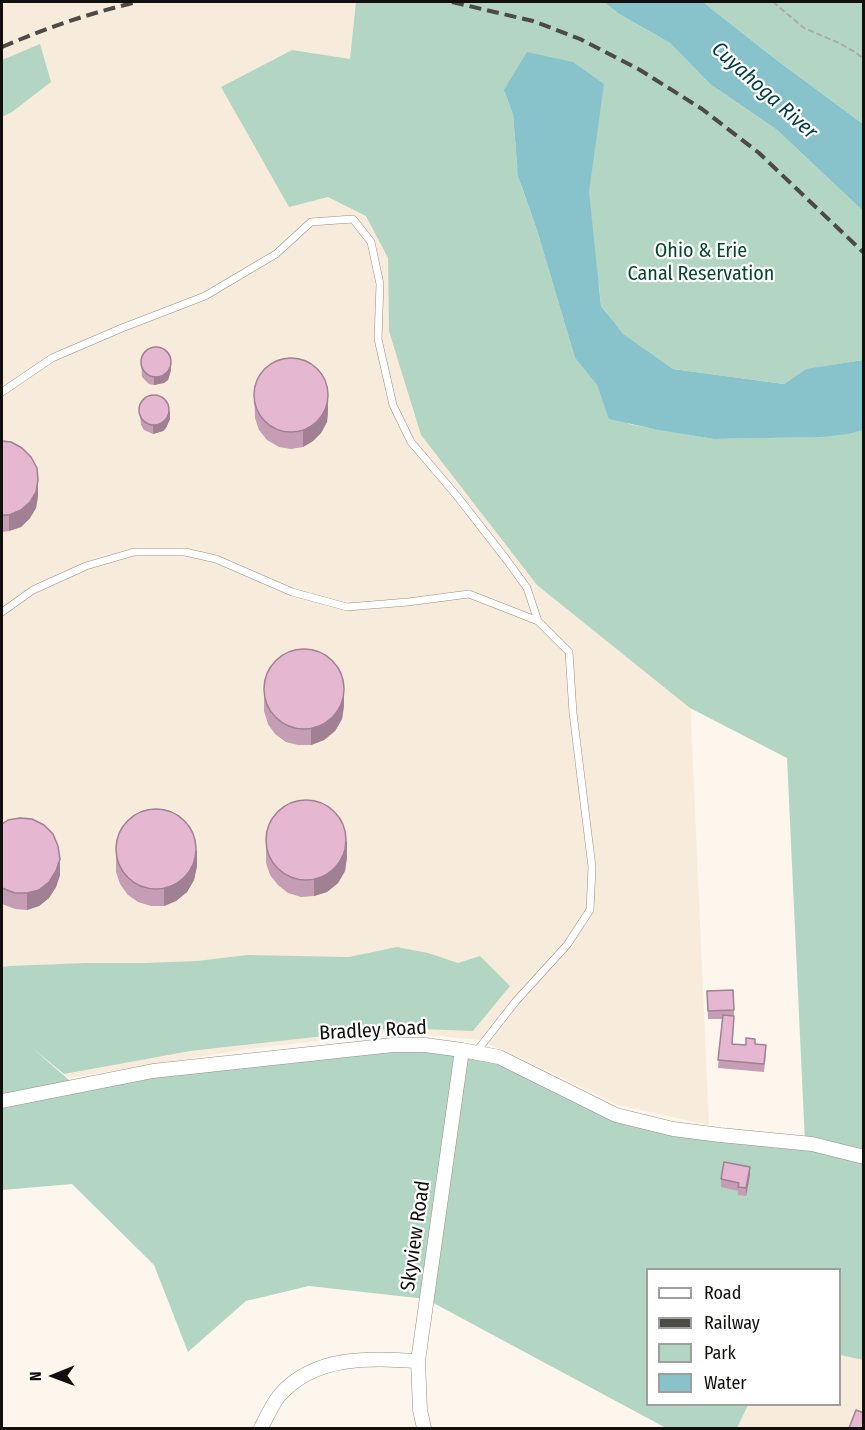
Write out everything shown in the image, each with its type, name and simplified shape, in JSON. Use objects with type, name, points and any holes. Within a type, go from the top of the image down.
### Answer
[{"type":"street","name":"Bradley Road","points":[[2,1101],[164,1069],[393,1045],[425,1045],[500,1057],[616,1115],[673,1128],[720,1135],[805,1143],[864,1157]]},
{"type":"street","name":"Skyview Road","points":[[424,1428],[420,1410],[418,1361],[469,1051]]},
{"type":"street","points":[[261,1428],[279,1396],[298,1378],[320,1367],[345,1361],[380,1359],[418,1361]]},
{"type":"lane","points":[[2,392],[52,358],[205,296],[276,254],[311,222],[353,219],[371,243],[380,284],[378,339],[393,405],[411,442],[457,496],[527,588],[538,621]]},
{"type":"lane","points":[[2,612],[33,590],[86,566],[134,552],[185,552],[216,559],[292,592],[346,607],[469,594],[538,621],[569,652],[573,713],[592,867],[590,910],[567,945],[469,1051]]},
{"type":"path","points":[[773,2],[804,28],[839,43],[864,59]]},
{"type":"shaded area","points":[[2,2],[464,2],[687,631],[709,1125],[618,1105],[480,1040],[396,1032],[248,1049],[69,1078],[2,1022]]},
{"type":"shaded area","points":[[841,1355],[863,1360],[863,1428],[737,1428],[748,1406],[841,1406]]},
{"type":"green space","name":"Ohio & Erie Canal Reservation","points":[[356,2],[604,2],[619,14],[670,43],[710,84],[777,130],[863,211],[863,360],[805,370],[784,384],[673,369],[657,358],[612,337],[606,312],[601,306],[599,285],[504,90],[513,115],[521,185],[537,230],[575,358],[597,385],[604,404],[629,424],[714,439],[806,437],[863,394],[863,1360],[841,1355],[841,1268],[646,1268],[646,1406],[748,1406],[737,1428],[666,1428],[426,1299],[309,1286],[246,1301],[188,1352],[154,1265],[72,1184],[2,1190],[2,967],[9,966],[197,961],[247,955],[349,957],[397,947],[428,953],[458,963],[480,956],[510,986],[473,1031],[396,1028],[190,1051],[64,1074],[31,1047],[76,1086],[393,1045],[499,1057],[616,1115],[805,1143],[787,758],[690,708],[537,585],[421,435],[389,331],[388,258],[366,216],[328,197],[289,207],[221,87],[292,50],[350,59]]},
{"type":"green space","points":[[703,2],[863,2],[863,124],[774,58]]},
{"type":"green space","points":[[40,44],[51,82],[2,117],[2,60]]},
{"type":"water","name":"Cuyahoga River","points":[[604,2],[703,2],[863,124],[863,211],[777,130],[710,84],[670,43],[619,14]]},
{"type":"water","points":[[527,52],[573,62],[604,84],[589,192],[601,306],[623,334],[673,369],[784,384],[806,369],[863,360],[863,430],[821,437],[714,439],[609,419],[597,385],[575,358],[537,230],[518,176],[513,115],[504,90]]},
{"type":"building","points":[[156,347],[167,351],[171,362],[167,373],[156,377],[145,373],[141,362],[145,351]]},
{"type":"building","points":[[291,358],[312,364],[322,374],[328,395],[322,416],[312,426],[291,432],[270,426],[260,416],[254,395],[260,374],[270,364]]},
{"type":"building","points":[[154,395],[165,399],[169,410],[165,421],[154,425],[143,421],[139,410],[143,399]]},
{"type":"building","points":[[2,441],[11,442],[22,448],[37,468],[36,492],[21,510],[9,515],[2,515]]},
{"type":"building","points":[[296,649],[312,649],[333,660],[344,681],[344,697],[333,718],[312,729],[296,729],[282,723],[270,711],[264,697],[264,681],[270,667],[282,655]]},
{"type":"building","points":[[298,800],[314,800],[335,811],[346,832],[346,848],[335,869],[314,880],[298,880],[284,874],[272,862],[266,848],[266,832],[272,818],[284,806]]},
{"type":"building","points":[[148,809],[164,809],[185,820],[196,841],[196,857],[185,878],[164,889],[148,889],[134,883],[122,871],[116,857],[116,841],[122,827],[134,815]]},
{"type":"building","points":[[32,819],[44,825],[53,834],[60,859],[49,882],[39,890],[27,893],[15,893],[2,888],[2,824],[8,820]]},
{"type":"building","points":[[733,990],[734,1010],[708,1011],[707,991]]},
{"type":"building","points":[[723,1015],[734,1016],[732,1044],[746,1045],[746,1038],[755,1039],[755,1044],[766,1045],[764,1064],[718,1060]]},
{"type":"building","points":[[724,1162],[750,1167],[746,1188],[738,1187],[739,1183],[721,1179]]},
{"type":"building","points":[[856,1410],[864,1413],[864,1428],[849,1428]]},
{"type":"railway","points":[[2,47],[68,22],[137,2]]},
{"type":"railway","points":[[452,2],[533,21],[580,39],[640,70],[702,109],[759,153],[864,253]]}]
